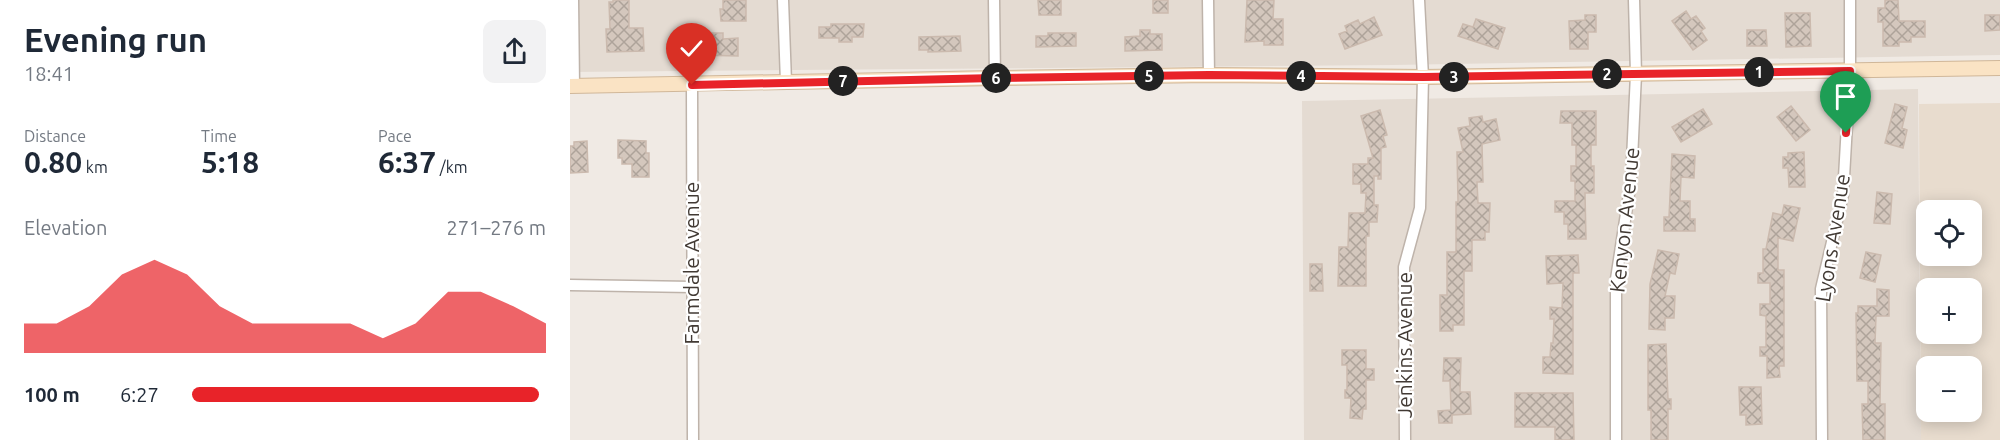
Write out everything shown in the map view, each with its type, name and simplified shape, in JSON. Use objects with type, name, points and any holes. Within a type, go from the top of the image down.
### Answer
[{"type":"main road","points":[[572,86],[1209,75],[1423,77],[2000,68]]},
{"type":"street","points":[[572,86],[573,0]]},
{"type":"street","points":[[783,0],[786,82]]},
{"type":"street","points":[[994,0],[995,78]]},
{"type":"street","points":[[1208,0],[1209,75]]},
{"type":"street","name":"Jenkins Avenue","points":[[1405,440],[1404,267],[1420,208],[1423,77],[1419,0]]},
{"type":"street","name":"Kenyon Avenue","points":[[1616,440],[1616,279],[1631,181],[1636,74],[1634,0]]},
{"type":"street","name":"Lyons Avenue","points":[[1822,440],[1821,289],[1843,195],[1850,71],[1850,0]]},
{"type":"street","name":"Farmdale Avenue","points":[[692,85],[693,440]]},
{"type":"street","points":[[570,285],[692,287]]},
{"type":"shaded area","points":[[570,0],[2000,0],[2000,55],[1393,65],[570,72]]},
{"type":"shaded area","points":[[1918,89],[1919,200],[1916,200],[1916,266],[1920,266],[1920,278],[1916,278],[1916,344],[1920,344],[1920,356],[1916,356],[1916,422],[1921,422],[1921,440],[1304,440],[1302,101]]},
{"type":"shaded area","points":[[2000,103],[2000,440],[1921,440],[1921,422],[1982,422],[1982,356],[1920,356],[1920,344],[1982,344],[1982,278],[1920,278],[1920,266],[1982,266],[1982,200],[1920,200],[1919,104]]},
{"type":"building","points":[[629,0],[629,28],[643,28],[644,51],[607,52],[606,29],[610,29],[609,2]]},
{"type":"building","points":[[723,0],[746,0],[746,21],[721,21],[720,9],[723,9]]},
{"type":"building","points":[[1038,0],[1061,0],[1061,15],[1039,15]]},
{"type":"building","points":[[1153,0],[1168,0],[1168,13],[1153,13]]},
{"type":"building","points":[[1247,0],[1274,0],[1273,19],[1283,19],[1283,45],[1264,45],[1264,41],[1245,42]]},
{"type":"building","points":[[1885,0],[1898,0],[1899,21],[1925,21],[1925,37],[1911,37],[1911,42],[1899,42],[1899,46],[1883,46],[1883,22],[1878,22],[1878,8],[1885,8]]},
{"type":"building","points":[[1686,11],[1691,19],[1696,16],[1705,28],[1701,31],[1707,40],[1693,50],[1672,21]]},
{"type":"building","points":[[1785,13],[1810,13],[1811,46],[1786,47]]},
{"type":"building","points":[[1585,15],[1596,15],[1596,32],[1588,32],[1588,49],[1570,49],[1569,21],[1585,20]]},
{"type":"building","points":[[1985,15],[2000,15],[2000,30],[1985,31]]},
{"type":"building","points":[[1374,17],[1382,35],[1345,49],[1339,34],[1347,31],[1345,26],[1358,20],[1360,24]]},
{"type":"building","points":[[1476,19],[1505,28],[1498,49],[1458,36],[1463,24],[1473,27]]},
{"type":"building","points":[[831,24],[864,24],[863,37],[852,37],[852,42],[839,42],[839,38],[819,38],[819,27],[831,27]]},
{"type":"building","points":[[1140,30],[1150,30],[1150,34],[1162,34],[1162,50],[1125,51],[1125,37],[1140,36]]},
{"type":"building","points":[[1747,30],[1766,30],[1767,46],[1747,46]]},
{"type":"building","points":[[706,33],[723,33],[723,39],[738,38],[738,56],[694,55],[694,39],[706,39]]},
{"type":"building","points":[[1048,33],[1076,33],[1076,46],[1036,47],[1036,36],[1048,36]]},
{"type":"building","points":[[960,36],[961,51],[919,50],[919,37]]},
{"type":"building","points":[[1895,104],[1907,107],[1902,128],[1907,130],[1903,148],[1885,143]]},
{"type":"building","points":[[1791,106],[1810,130],[1796,141],[1777,117]]},
{"type":"building","points":[[1703,109],[1712,124],[1681,142],[1672,127]]},
{"type":"building","points":[[1380,110],[1387,135],[1383,136],[1386,147],[1381,148],[1381,179],[1374,176],[1374,205],[1378,205],[1377,222],[1369,222],[1369,236],[1366,236],[1366,286],[1338,286],[1339,247],[1348,247],[1349,213],[1365,213],[1366,193],[1361,193],[1361,184],[1353,184],[1353,164],[1368,164],[1368,158],[1373,158],[1361,116]]},
{"type":"building","points":[[1561,111],[1596,111],[1596,145],[1591,145],[1594,193],[1585,193],[1586,239],[1568,239],[1568,224],[1564,224],[1564,212],[1555,212],[1555,201],[1575,201],[1575,181],[1571,181],[1571,166],[1576,166],[1576,145],[1572,145],[1572,123],[1560,123]]},
{"type":"building","points":[[1482,116],[1483,122],[1496,119],[1500,140],[1482,144],[1483,182],[1477,182],[1478,203],[1490,203],[1489,232],[1485,232],[1485,240],[1472,240],[1472,271],[1464,271],[1464,325],[1453,325],[1453,331],[1440,331],[1440,295],[1447,295],[1447,252],[1456,252],[1457,152],[1463,152],[1458,128],[1470,126],[1469,118]]},
{"type":"building","points":[[618,140],[646,141],[646,153],[649,153],[649,177],[632,177],[632,164],[622,164],[622,158],[618,158]]},
{"type":"building","points":[[587,141],[588,172],[570,173],[570,146],[574,146],[574,142]]},
{"type":"building","points":[[1804,152],[1805,187],[1789,187],[1788,168],[1783,168],[1783,157],[1788,157],[1788,153]]},
{"type":"building","points":[[1672,154],[1695,156],[1694,178],[1681,177],[1680,201],[1690,201],[1690,219],[1695,219],[1695,231],[1664,231],[1664,217],[1669,217]]},
{"type":"building","points":[[1877,192],[1892,194],[1890,224],[1874,223]]},
{"type":"building","points":[[1784,205],[1800,208],[1793,241],[1778,238],[1778,270],[1784,270],[1784,366],[1779,366],[1780,377],[1767,378],[1767,356],[1760,356],[1760,347],[1766,347],[1766,316],[1760,315],[1760,304],[1770,304],[1770,283],[1758,283],[1758,273],[1763,273],[1763,249],[1766,249],[1773,213],[1782,215]]},
{"type":"building","points":[[1658,250],[1679,254],[1675,274],[1670,273],[1665,296],[1675,296],[1674,318],[1665,318],[1665,330],[1649,329],[1650,284]]},
{"type":"building","points":[[1866,252],[1881,255],[1875,282],[1860,278]]},
{"type":"building","points":[[1578,255],[1579,273],[1573,273],[1573,374],[1543,373],[1543,357],[1550,357],[1551,343],[1553,343],[1554,319],[1550,319],[1550,307],[1562,308],[1563,283],[1547,284],[1546,256]]},
{"type":"building","points":[[1310,264],[1322,264],[1323,291],[1310,291]]},
{"type":"building","points":[[1877,289],[1889,290],[1889,316],[1876,316],[1875,343],[1881,343],[1880,404],[1885,404],[1885,440],[1863,440],[1862,404],[1868,404],[1868,381],[1857,381],[1856,313],[1858,313],[1858,306],[1877,306]]},
{"type":"building","points":[[1666,344],[1668,399],[1671,399],[1671,409],[1668,409],[1668,440],[1651,440],[1651,410],[1648,410],[1648,345]]},
{"type":"building","points":[[1342,350],[1366,350],[1366,369],[1374,369],[1374,380],[1366,380],[1366,409],[1363,409],[1362,419],[1350,418],[1351,398],[1345,398],[1347,365],[1342,365]]},
{"type":"building","points":[[1444,358],[1461,358],[1460,392],[1470,392],[1471,414],[1452,415],[1452,423],[1439,423],[1438,411],[1451,410],[1450,381],[1443,381]]},
{"type":"building","points":[[1739,387],[1761,387],[1762,424],[1746,425],[1746,415],[1740,415]]},
{"type":"building","points":[[1515,393],[1573,393],[1574,440],[1555,440],[1555,427],[1515,427]]},
{"type":"route","points":[[692,85],[1209,75],[1423,77],[1850,71],[1846,133]]}]
